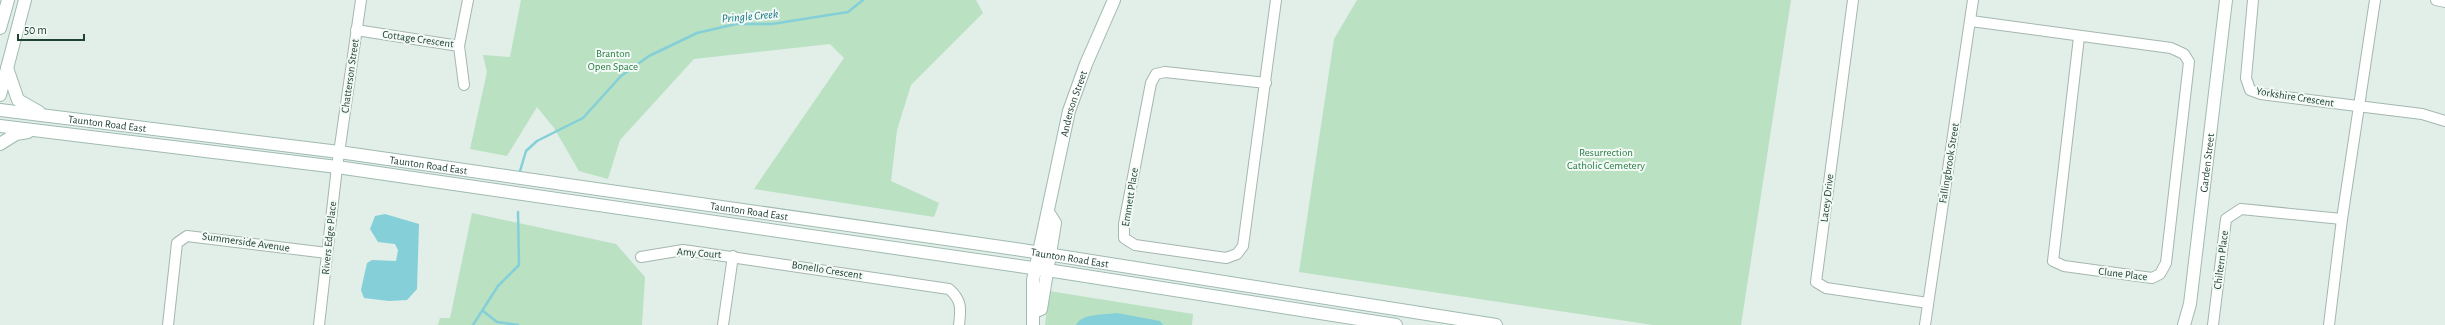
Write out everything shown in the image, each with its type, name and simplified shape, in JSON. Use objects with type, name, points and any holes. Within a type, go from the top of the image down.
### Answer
[{"type":"main road","points":[[0,28],[8,0]]},
{"type":"main road","points":[[0,95],[25,0]]},
{"type":"main road","name":"Anderson Street","points":[[1033,325],[1034,312],[1031,306],[1035,268],[1044,253],[1055,223],[1048,212],[1054,176],[1069,112],[1086,64],[1114,0]]},
{"type":"main road","name":"Garden Street","points":[[2184,325],[2190,304],[2226,0]]},
{"type":"main road","points":[[7,68],[18,100],[46,116]]},
{"type":"main road","name":"Taunton Road East","points":[[0,110],[339,152],[677,200],[1044,253],[1496,325]]},
{"type":"main road","name":"Taunton Road East","points":[[0,126],[43,130],[337,167],[750,228],[1035,268],[1396,325]]},
{"type":"main road","points":[[0,144],[16,134],[43,130]]},
{"type":"main road","points":[[676,216],[677,200]]},
{"type":"main road","points":[[750,228],[752,211]]},
{"type":"main road","name":"Anderson Street","points":[[1034,312],[1041,309],[1047,270],[1044,253]]},
{"type":"street","name":"Chatterson Street","points":[[339,152],[361,0]]},
{"type":"street","name":"Cottage Crescent","points":[[356,30],[459,46],[468,0]]},
{"type":"street","name":"Emmett Place","points":[[1266,83],[1164,72],[1156,74],[1151,83],[1124,224],[1124,238],[1135,245],[1226,258],[1237,254],[1243,246],[1266,83],[1276,0]]},
{"type":"street","name":"Lacey Drive","points":[[1853,0],[1816,282],[1826,288],[1928,303]]},
{"type":"street","name":"Fallingbrook Street","points":[[1925,325],[1973,0]]},
{"type":"street","name":"Yorkshire Crescent","points":[[2253,0],[2246,78],[2250,90],[2261,94],[2359,106]]},
{"type":"street","points":[[2329,325],[2342,219],[2375,0]]},
{"type":"street","points":[[2436,0],[2445,2]]},
{"type":"street","name":"Clune Place","points":[[1971,21],[2079,37],[2171,48],[2184,54],[2189,62],[2166,263],[2160,274],[2152,278],[2064,266],[2053,261],[2079,37]]},
{"type":"street","points":[[459,46],[464,85]]},
{"type":"street","points":[[2359,106],[2422,114],[2445,121]]},
{"type":"street","name":"Rivers Edge Place","points":[[319,325],[339,152]]},
{"type":"street","name":"Chiltern Place","points":[[2213,325],[2226,219],[2241,209],[2342,219]]},
{"type":"street","name":"Summerside Avenue","points":[[168,325],[177,243],[186,236],[327,253]]},
{"type":"street","name":"Amy Court","points":[[641,257],[683,250],[733,256]]},
{"type":"street","points":[[723,325],[733,256]]},
{"type":"street","name":"Bonello Crescent","points":[[733,256],[949,289],[958,296],[961,306],[959,325]]},
{"type":"green space","name":"Branton Open Space","points":[[521,0],[976,0],[983,13],[911,85],[897,130],[891,181],[939,203],[934,217],[754,189],[844,58],[830,44],[694,59],[620,140],[608,179],[579,171],[554,128],[537,107],[507,156],[470,149],[487,72],[483,55],[510,57]]},
{"type":"green space","name":"Resurrection Catholic Cemetery","points":[[1357,0],[1791,0],[1741,325],[1653,325],[1299,272],[1334,39]]},
{"type":"green space","points":[[472,213],[616,244],[645,277],[642,325],[438,325],[440,318],[450,318]]},
{"type":"green space","points":[[1049,291],[1193,314],[1192,325],[1045,325]]},
{"type":"water","points":[[385,214],[419,224],[417,289],[407,300],[389,301],[364,298],[361,290],[367,263],[372,260],[396,261],[398,250],[395,244],[378,242],[370,229],[375,216]]},
{"type":"water","points":[[1117,313],[1160,321],[1163,325],[1076,325],[1083,318],[1088,316]]},
{"type":"waterway","name":"Pringle Creek","points":[[520,171],[526,151],[537,141],[583,118],[621,76],[649,56],[697,33],[736,24],[772,24],[848,12],[863,0]]},
{"type":"waterway","name":"Pringle Creek","points":[[473,325],[498,286],[519,265],[518,212]]},
{"type":"waterway","name":"Pringle Creek","points":[[483,311],[497,322],[518,325]]}]
